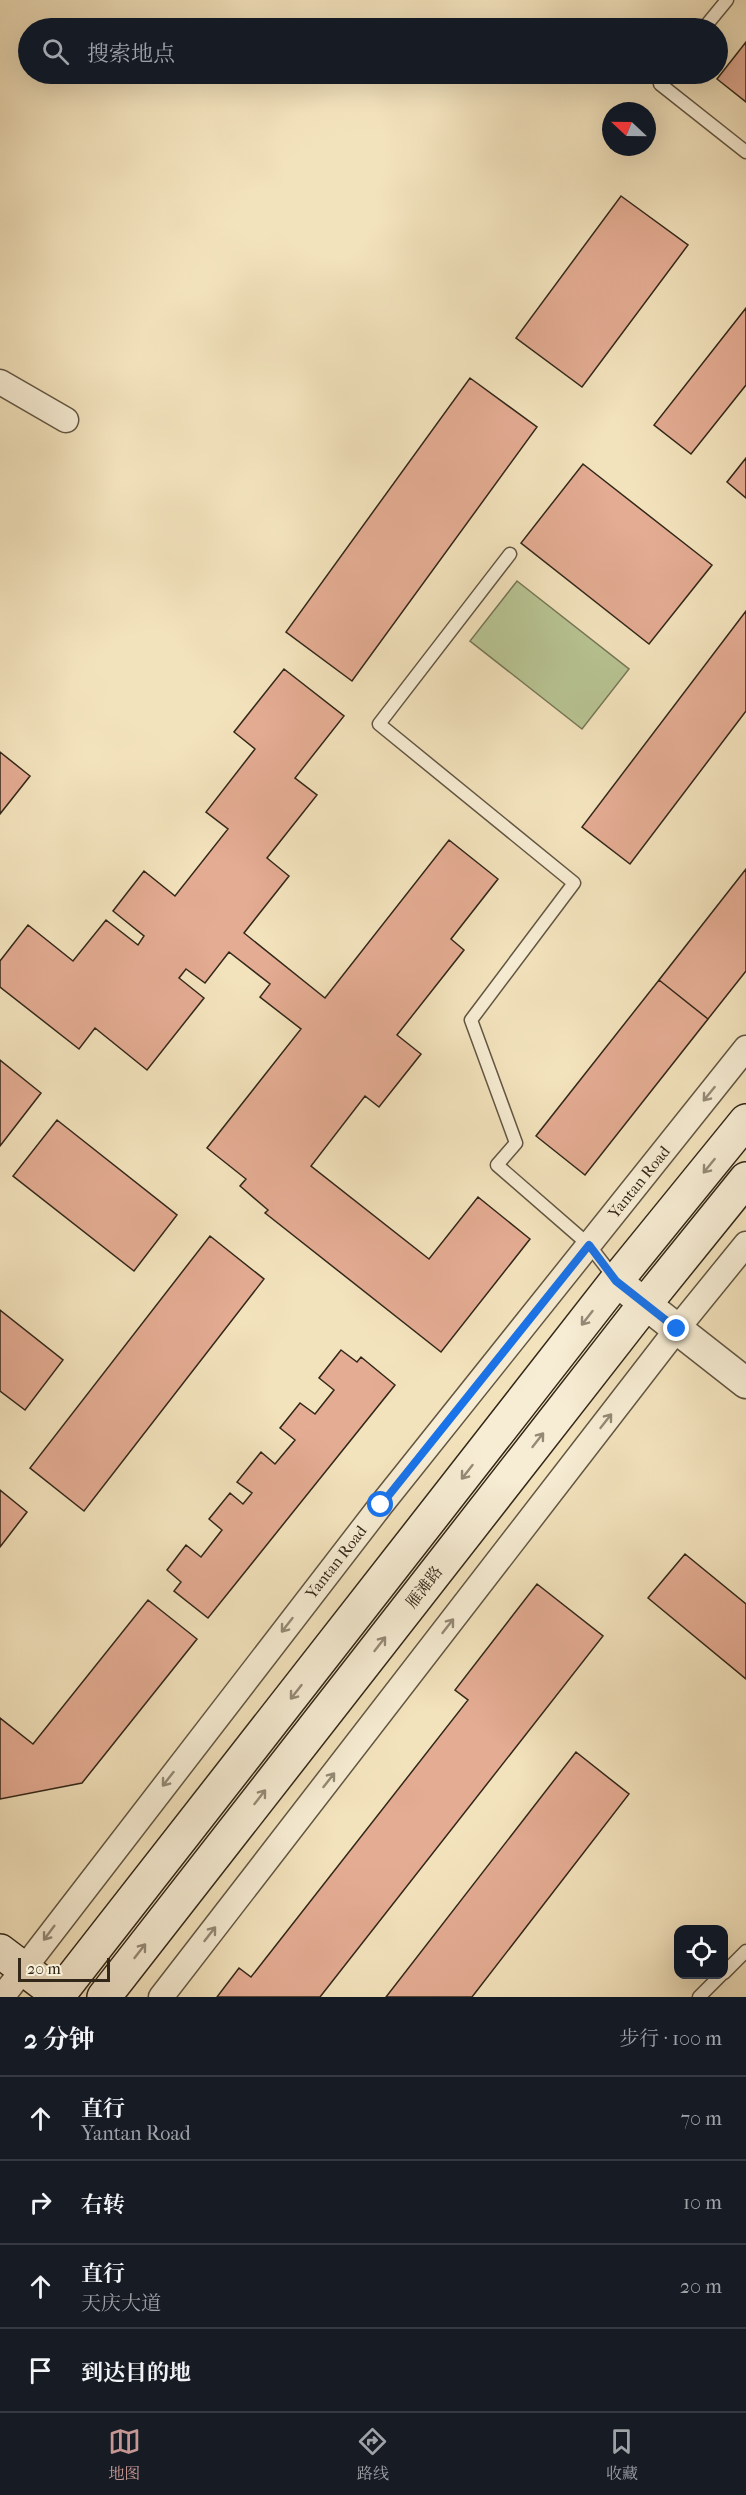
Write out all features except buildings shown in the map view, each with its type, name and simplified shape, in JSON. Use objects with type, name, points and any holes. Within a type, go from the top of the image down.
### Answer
[{"type":"main road","points":[[11,1959],[59,1996],[616,1281],[746,1121]]},
{"type":"main road","name":"雁滩路","points":[[104,1997],[645,1304],[746,1179]]},
{"type":"street","points":[[0,382],[66,420]]},
{"type":"street","name":"Yantan Road","points":[[2,1997],[11,1959],[373,1514],[746,1048]]},
{"type":"street","points":[[161,1997],[677,1329],[746,1244]]},
{"type":"street","points":[[616,1281],[746,1383]]},
{"type":"lane","points":[[712,18],[727,0]]},
{"type":"lane","points":[[660,84],[746,152]]},
{"type":"lane","points":[[510,554],[379,724],[574,883],[471,1020],[516,1143],[497,1165],[589,1245],[616,1281]]},
{"type":"lane","points":[[728,1969],[746,1951]]},
{"type":"lane","points":[[699,1997],[718,1979]]},
{"type":"green space","points":[[517,581],[629,669],[582,729],[470,641]]},
{"type":"route","points":[[381,1505],[589,1245],[616,1281],[677,1329]]}]
